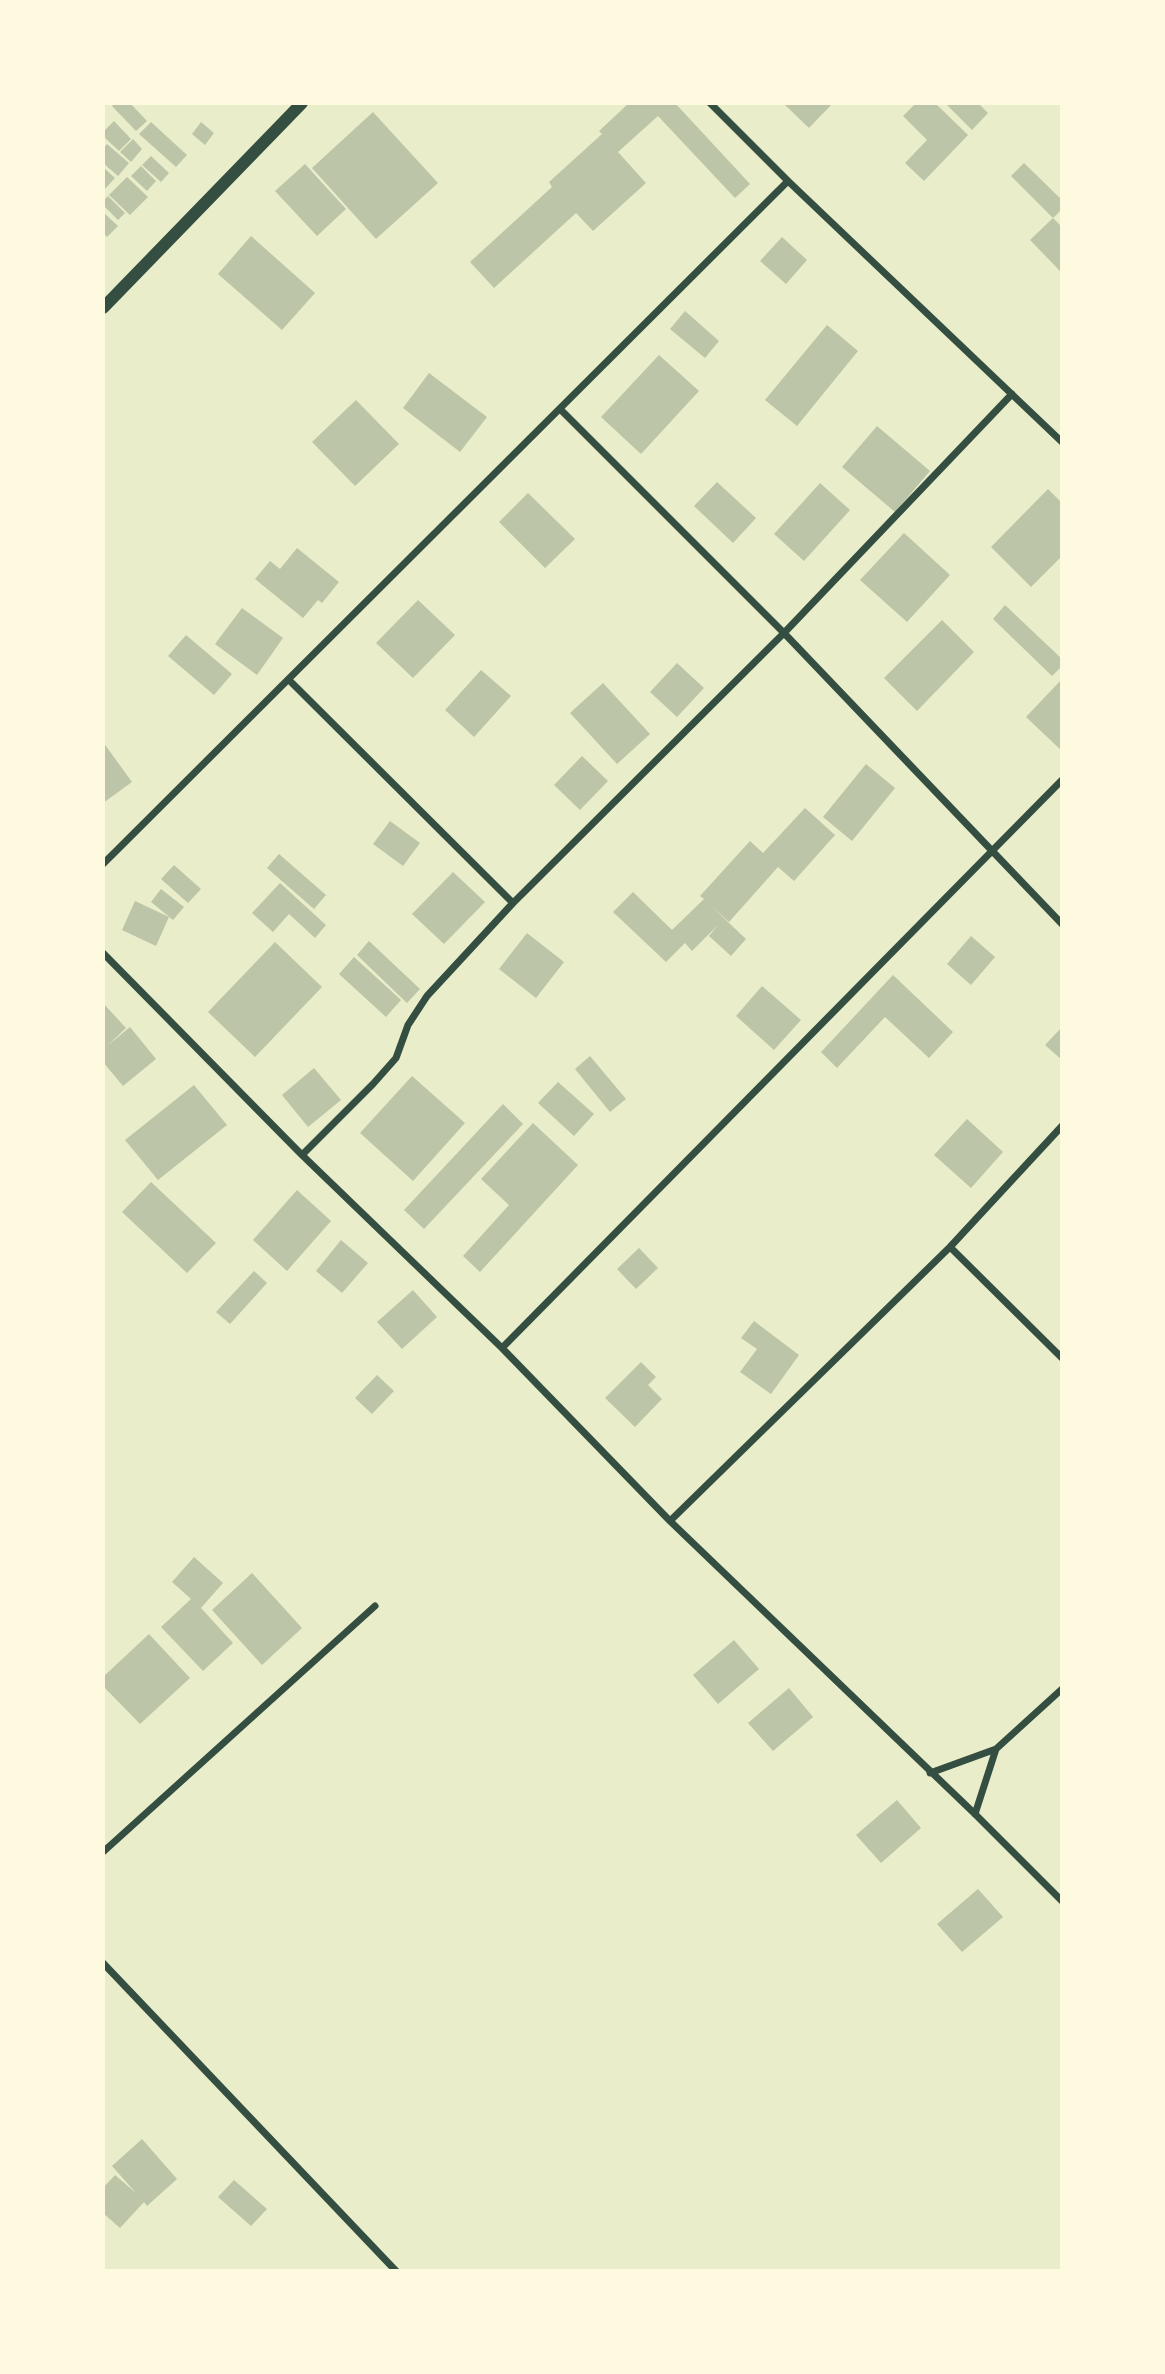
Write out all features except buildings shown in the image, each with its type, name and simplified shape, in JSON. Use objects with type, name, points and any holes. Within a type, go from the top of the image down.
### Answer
[{"type":"street","points":[[103,308],[302,103]]},
{"type":"street","points":[[714,105],[788,181],[1062,442]]},
{"type":"street","points":[[103,864],[788,181]]},
{"type":"street","points":[[302,1155],[396,1058],[408,1025],[427,996],[513,903],[784,633],[1012,394]]},
{"type":"street","points":[[560,409],[784,633],[1062,924]]},
{"type":"street","points":[[289,680],[513,903]]},
{"type":"street","points":[[502,1348],[1062,780]]},
{"type":"street","points":[[103,953],[302,1155],[502,1348],[670,1521],[1062,1901]]},
{"type":"street","points":[[670,1521],[950,1247],[1062,1126]]},
{"type":"street","points":[[950,1247],[1062,1358]]},
{"type":"street","points":[[103,1852],[375,1605]]},
{"type":"street","points":[[930,1773],[996,1749],[1062,1689]]},
{"type":"street","points":[[975,1814],[996,1749]]},
{"type":"street","points":[[103,1963],[396,2271]]}]
